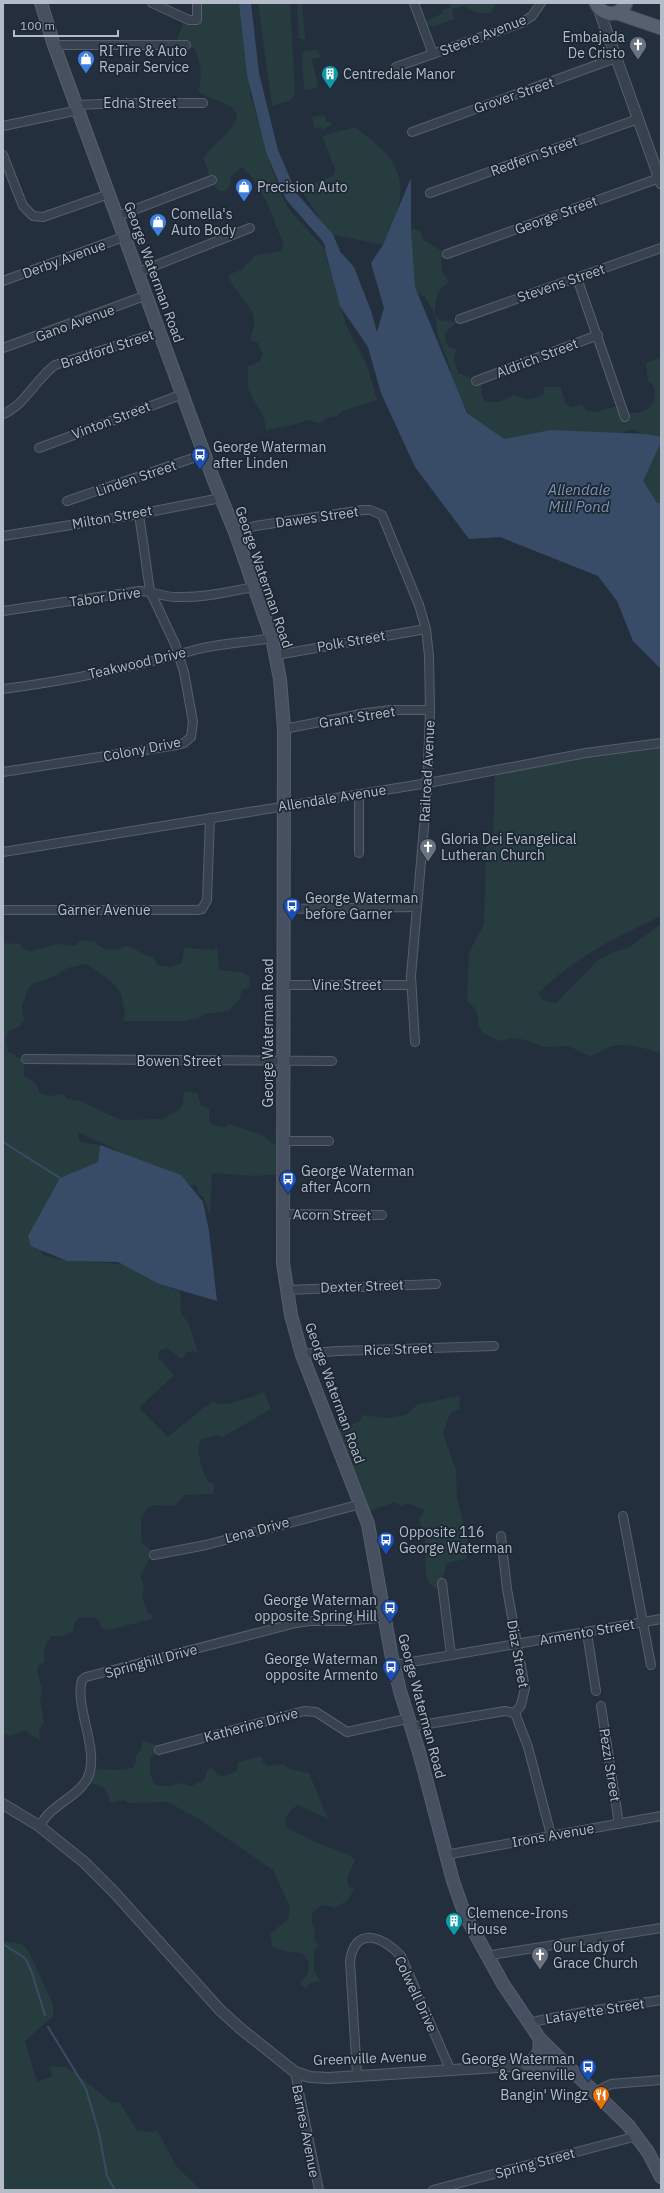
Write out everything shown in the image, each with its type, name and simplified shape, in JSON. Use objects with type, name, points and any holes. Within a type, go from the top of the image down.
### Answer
[{"type":"main road","name":"George Waterman Road","points":[[41,3],[54,45],[126,236],[221,498],[235,532],[272,638],[276,654],[282,690],[284,729],[283,1262],[287,1290],[302,1355],[360,1504],[374,1553],[394,1665],[445,1855],[465,1915],[488,1957],[530,2024],[540,2039],[552,2050]]},
{"type":"main road","points":[[616,13],[626,3]]},
{"type":"main road","points":[[630,3],[636,13],[659,27]]},
{"type":"main road","points":[[597,5],[607,13],[616,13],[659,27]]},
{"type":"main road","points":[[533,2063],[539,2053],[540,2039]]},
{"type":"main road","points":[[533,2063],[552,2050],[637,2136],[658,2163],[661,2177]]},
{"type":"main road","points":[[533,2063],[570,2068]]},
{"type":"street","points":[[152,3],[189,20],[197,20],[197,3]]},
{"type":"street","points":[[414,3],[433,54]]},
{"type":"street","name":"Steere Avenue","points":[[396,67],[521,23],[532,16],[541,3]]},
{"type":"street","points":[[597,5],[660,176]]},
{"type":"street","points":[[610,38],[610,24],[616,13]]},
{"type":"street","points":[[54,45],[186,45]]},
{"type":"street","name":"Grover Street","points":[[412,132],[616,58]]},
{"type":"street","name":"Edna Street","points":[[3,126],[78,107],[122,102],[203,103]]},
{"type":"street","name":"Redfern Street","points":[[430,193],[638,119]]},
{"type":"street","points":[[3,155],[23,206],[34,216],[43,217],[109,194]]},
{"type":"street","name":"George Street","points":[[447,254],[654,180],[660,176]]},
{"type":"street","points":[[118,216],[212,180]]},
{"type":"street","points":[[139,272],[250,228]]},
{"type":"street","name":"Derby Avenue","points":[[3,281],[126,236]]},
{"type":"street","name":"Stevens Street","points":[[460,319],[661,248]]},
{"type":"street","points":[[577,278],[598,335],[625,417]]},
{"type":"street","name":"Gano Avenue","points":[[3,348],[147,295]]},
{"type":"street","name":"Bradford Street","points":[[3,414],[13,410],[48,370],[56,365],[160,332]]},
{"type":"street","name":"Aldrich Street","points":[[476,381],[598,335]]},
{"type":"street","name":"Vinton Street","points":[[39,448],[183,394]]},
{"type":"street","name":"Linden Street","points":[[67,501],[205,454]]},
{"type":"street","name":"Milton Street","points":[[3,536],[139,514],[221,498]]},
{"type":"street","name":"Dawes Street","points":[[235,532],[332,513],[363,510],[376,512]]},
{"type":"street","name":"Railroad Avenue","points":[[376,512],[382,515],[419,605],[426,629],[429,656],[430,710],[428,783],[411,986],[415,1042]]},
{"type":"street","name":"Colony Drive","points":[[3,772],[177,745],[188,740],[193,732],[193,722],[179,655],[150,591],[139,514]]},
{"type":"street","name":"Tabor Drive","points":[[3,612],[150,591],[167,596],[195,597],[254,587]]},
{"type":"street","name":"Polk Street","points":[[276,654],[426,629]]},
{"type":"street","name":"Teakwood Drive","points":[[3,689],[82,676],[179,655],[191,650],[272,638]]},
{"type":"street","name":"Grant Street","points":[[284,729],[366,713],[390,710],[430,710]]},
{"type":"street","name":"Allendale Avenue","points":[[3,852],[428,783],[586,752],[661,743]]},
{"type":"street","points":[[359,794],[359,853]]},
{"type":"street","name":"Garner Avenue","points":[[6,910],[202,909],[206,900],[210,818]]},
{"type":"street","points":[[284,909],[417,908]]},
{"type":"street","name":"Vine Street","points":[[283,985],[411,986]]},
{"type":"street","name":"Bowen Street","points":[[26,1059],[110,1061],[332,1061]]},
{"type":"street","points":[[284,1141],[329,1140]]},
{"type":"street","name":"Acorn Street","points":[[283,1214],[382,1215]]},
{"type":"street","name":"Dexter Street","points":[[287,1290],[436,1284]]},
{"type":"street","name":"Rice Street","points":[[302,1355],[312,1352],[494,1346]]},
{"type":"street","name":"Lena Drive","points":[[154,1555],[206,1545],[360,1504]]},
{"type":"street","points":[[623,1516],[651,1665]]},
{"type":"street","name":"Diaz Street","points":[[501,1536],[507,1589],[518,1644],[525,1694],[521,1705],[514,1713]]},
{"type":"street","points":[[442,1583],[451,1655]]},
{"type":"street","name":"Springhill Drive","points":[[39,1826],[52,1810],[72,1795],[88,1778],[91,1768],[90,1754],[81,1692],[82,1680],[86,1677],[296,1623],[317,1620],[347,1621],[385,1617]]},
{"type":"street","name":"Armento Street","points":[[394,1665],[587,1633],[661,1619]]},
{"type":"street","points":[[587,1633],[596,1691]]},
{"type":"street","name":"Pezzi Street","points":[[601,1706],[619,1824]]},
{"type":"street","name":"Katherine Drive","points":[[159,1750],[304,1710],[316,1712],[347,1732],[505,1711],[514,1713]]},
{"type":"street","points":[[514,1713],[519,1720],[528,1747],[552,1835]]},
{"type":"street","name":"Greenville Avenue","points":[[3,1804],[39,1826],[70,1850],[99,1876],[220,2010],[295,2072],[310,2077],[533,2063]]},
{"type":"street","name":"Irons Avenue","points":[[445,1855],[661,1816]]},
{"type":"street","points":[[488,1957],[661,1928]]},
{"type":"street","name":"Colwell Drive","points":[[357,2075],[350,1961],[354,1946],[364,1938],[378,1939],[387,1943],[401,1956],[450,2069]]},
{"type":"street","name":"Lafayette Street","points":[[530,2024],[537,2021],[583,2012],[661,2000]]},
{"type":"street","name":"Barnes Avenue","points":[[295,2072],[318,2190]]},
{"type":"street","points":[[595,2092],[611,2084],[661,2080]]},
{"type":"street","name":"Spring Street","points":[[433,2190],[637,2136]]},
{"type":"green space","points":[[197,3],[240,3],[251,97],[271,167],[284,200],[291,212],[324,248],[346,325],[366,363],[377,400],[342,411],[337,416],[326,418],[319,423],[306,420],[301,423],[266,430],[264,418],[248,389],[248,366],[259,362],[263,354],[258,343],[250,339],[254,319],[252,311],[232,284],[228,275],[243,269],[247,263],[253,259],[253,256],[282,251],[284,245],[272,214],[257,184],[242,167],[231,176],[230,186],[225,191],[220,191],[215,187],[210,179],[208,169],[203,159],[207,153],[228,133],[237,114],[234,109],[224,103],[203,95],[198,91],[200,86],[200,70],[194,48],[180,47],[176,44],[184,19],[196,22]]},
{"type":"green space","points":[[258,3],[290,3],[295,95],[291,100],[272,106]]},
{"type":"green space","points":[[297,3],[302,3],[305,40],[299,38]]},
{"type":"green space","points":[[449,3],[491,3],[495,6],[491,13],[476,13],[464,6],[452,9],[454,19],[433,27],[431,25],[428,26],[426,21],[443,13],[443,10],[451,7]]},
{"type":"green space","points":[[318,49],[321,57],[312,59],[318,87],[306,90],[304,88],[302,52]]},
{"type":"green space","points":[[325,115],[326,122],[331,122],[332,125],[322,130],[321,127],[314,128],[312,117]]},
{"type":"green space","points":[[355,127],[383,150],[396,168],[399,179],[401,191],[398,210],[383,245],[330,234],[298,185],[303,183],[307,186],[334,175],[335,169],[322,136]]},
{"type":"green space","points":[[412,228],[421,232],[423,240],[447,254],[441,258],[442,271],[449,283],[441,288],[437,296],[435,315],[425,297],[409,289],[409,238]]},
{"type":"green space","points":[[435,315],[439,320],[456,322],[445,333],[446,342],[449,347],[456,349],[454,359],[458,373],[481,381],[483,398],[485,401],[489,402],[502,401],[513,395],[525,399],[531,399],[543,395],[545,387],[561,387],[565,403],[572,407],[582,404],[586,411],[595,412],[618,406],[626,413],[642,412],[653,403],[655,393],[652,384],[648,381],[646,363],[658,358],[661,361],[661,510],[637,485],[647,437],[632,429],[620,434],[605,435],[589,432],[521,451],[472,422],[465,406],[455,396],[450,383],[450,367],[438,336]]},
{"type":"green space","points":[[661,748],[661,916],[612,940],[580,959],[551,981],[538,994],[543,1000],[556,1003],[598,960],[613,952],[628,948],[661,924],[661,1054],[643,1048],[621,1045],[609,1047],[597,1054],[589,1056],[569,1046],[544,1047],[526,1040],[513,1038],[499,1041],[485,1034],[479,1027],[475,1009],[467,1002],[469,952],[484,924],[486,847],[493,843],[495,774],[583,759]]},
{"type":"green space","points":[[81,940],[95,942],[101,947],[109,950],[126,946],[130,947],[145,955],[154,957],[157,965],[171,967],[182,963],[184,948],[214,950],[217,945],[219,970],[242,972],[249,977],[250,987],[242,990],[239,1000],[228,1011],[205,1014],[199,1018],[183,1021],[123,1021],[125,1013],[121,994],[114,984],[87,964],[67,968],[55,976],[32,984],[27,991],[22,1007],[24,1020],[19,1027],[8,1031],[6,1040],[8,1052],[12,1053],[24,1062],[24,1076],[36,1084],[40,1094],[49,1096],[63,1094],[67,1099],[80,1101],[121,1120],[163,1119],[180,1109],[183,1103],[184,1092],[197,1093],[201,1106],[209,1109],[209,1120],[213,1125],[224,1127],[229,1124],[260,1134],[283,1150],[283,1174],[255,1176],[212,1173],[210,1216],[203,1197],[198,1193],[197,1186],[170,1179],[108,1146],[78,1133],[80,1142],[100,1145],[98,1162],[74,1172],[39,1244],[43,1255],[63,1260],[122,1264],[161,1285],[180,1291],[181,1313],[189,1324],[198,1353],[194,1351],[187,1352],[182,1359],[167,1348],[160,1350],[158,1358],[174,1375],[139,1408],[168,1437],[203,1408],[214,1401],[216,1404],[227,1404],[247,1399],[264,1392],[271,1409],[223,1437],[219,1435],[201,1439],[199,1444],[200,1460],[208,1482],[215,1484],[213,1494],[185,1495],[174,1506],[155,1505],[146,1509],[141,1519],[141,1542],[155,1553],[140,1576],[144,1588],[142,1597],[148,1613],[152,1615],[151,1619],[110,1630],[102,1629],[99,1620],[92,1617],[79,1618],[74,1624],[73,1631],[63,1636],[52,1636],[47,1642],[44,1651],[45,1662],[40,1664],[37,1669],[42,1690],[40,1699],[44,1723],[39,1730],[40,1741],[24,1730],[11,1736],[3,1734],[3,943],[20,944],[24,949],[30,951],[58,944],[75,946]]},
{"type":"green space","points":[[460,1396],[459,1410],[453,1411],[449,1416],[443,1434],[456,1470],[457,1498],[468,1542],[472,1544],[469,1545],[466,1559],[447,1563],[443,1578],[437,1589],[431,1585],[426,1574],[426,1546],[419,1518],[425,1510],[407,1503],[401,1506],[395,1502],[365,1513],[335,1431],[360,1421],[362,1415],[386,1418],[406,1415],[418,1404]]},
{"type":"green space","points":[[142,1740],[161,1747],[150,1759],[150,1773],[155,1785],[169,1786],[182,1783],[191,1786],[204,1780],[208,1769],[213,1768],[218,1775],[225,1776],[237,1771],[238,1762],[261,1756],[263,1762],[269,1766],[283,1764],[289,1769],[309,1773],[328,1819],[298,1805],[292,1809],[286,1817],[286,1827],[313,1841],[349,1855],[355,1860],[347,1878],[349,1887],[355,1888],[348,1900],[335,1908],[324,1905],[312,1914],[315,1929],[314,1938],[319,1945],[314,1951],[314,1971],[320,1981],[310,1983],[306,1989],[300,1984],[308,1973],[309,1962],[302,1953],[283,1951],[272,1946],[270,1934],[288,1919],[290,1907],[273,1870],[196,1817],[167,1802],[129,1803],[124,1800],[109,1803],[109,1796],[103,1787],[85,1781],[91,1769],[119,1770],[133,1768],[136,1762],[136,1755],[142,1749]]},
{"type":"green space","points":[[3,1937],[5,1941],[22,1944],[28,1950],[53,2004],[53,2016],[25,2041],[37,2082],[52,2076],[50,2066],[65,2067],[74,2072],[112,2103],[119,2102],[137,2130],[153,2132],[157,2130],[176,2166],[201,2190],[3,2190]]},
{"type":"water","name":"Allendale Mill Pond","points":[[411,178],[411,231],[415,287],[467,413],[504,439],[551,430],[645,434],[661,437],[661,442],[643,481],[657,503],[661,503],[661,669],[633,641],[617,601],[598,576],[500,537],[469,539],[415,467],[381,393],[368,347],[340,306],[325,249],[328,238],[354,267],[371,311],[377,332],[384,308],[371,263],[383,245]]},
{"type":"water","points":[[100,1145],[181,1175],[203,1202],[209,1231],[217,1301],[159,1284],[118,1262],[67,1261],[31,1246],[28,1236],[60,1178],[98,1162]]},
{"type":"waterway","points":[[245,3],[253,74],[272,151],[291,196],[328,238],[334,252]]},
{"type":"waterway","points":[[3,1142],[60,1178]]},
{"type":"waterway","points":[[3,1944],[25,1958],[31,1970],[45,2015]]},
{"type":"waterway","points":[[48,2027],[86,2089],[99,2133],[107,2176],[115,2190]]},
{"type":"place","name":"Embajada De Cristo","points":[[638,60]]},
{"type":"place","name":"RI Tire & Auto Repair Service","points":[[86,74]]},
{"type":"place","name":"Centredale Manor","points":[[330,89]]},
{"type":"place","name":"Precision Auto","points":[[244,202]]},
{"type":"place","name":"Comella's Auto Body","points":[[158,237]]},
{"type":"place","name":"George Waterman after Linden","points":[[200,470]]},
{"type":"place","name":"Gloria Dei Evangelical Lutheran Church","points":[[428,862]]},
{"type":"place","name":"George Waterman before Garner","points":[[292,921]]},
{"type":"place","name":"George Waterman after Acorn","points":[[288,1194]]},
{"type":"place","name":"Opposite 116 George Waterman","points":[[386,1555]]},
{"type":"place","name":"George Waterman opposite Spring Hill","points":[[390,1623]]},
{"type":"place","name":"George Waterman opposite Armento","points":[[391,1682]]},
{"type":"place","name":"Clemence-Irons House","points":[[454,1936]]},
{"type":"place","name":"Our Lady of Grace Church","points":[[540,1970]]},
{"type":"place","name":"George Waterman & Greenville","points":[[588,2082]]},
{"type":"place","name":"Bangin' Wingz","points":[[601,2110]]}]
